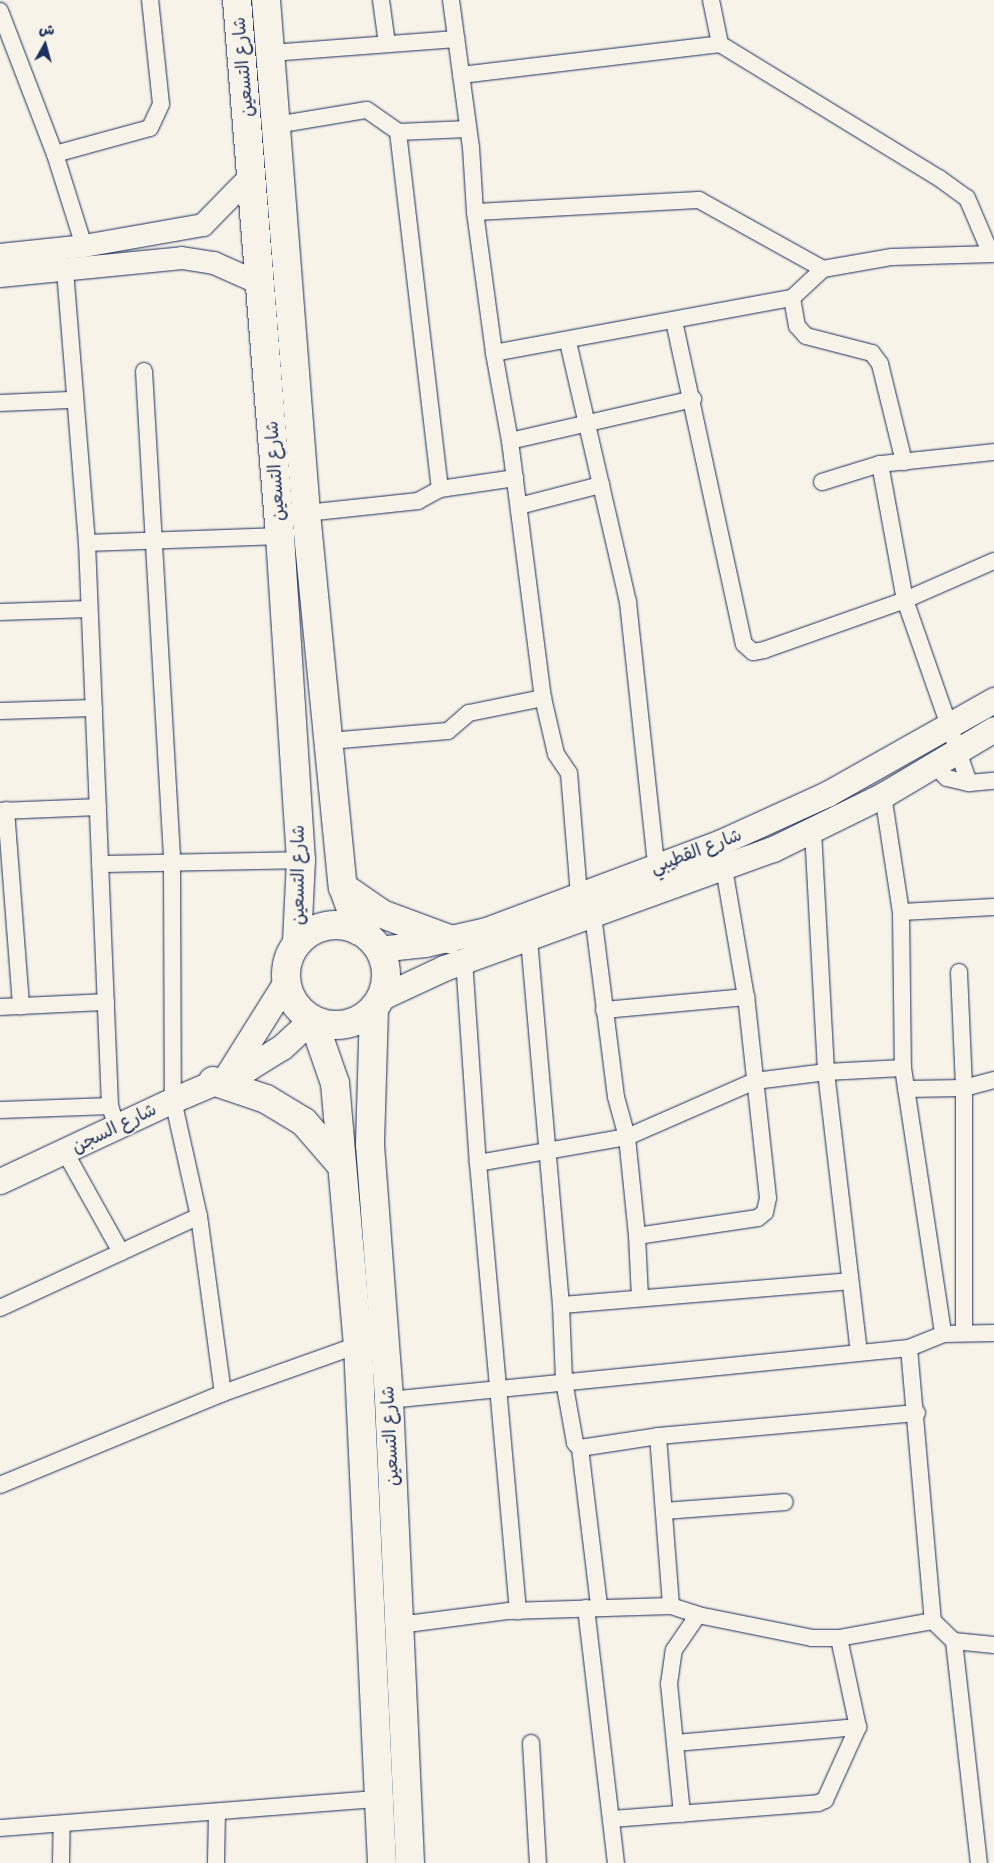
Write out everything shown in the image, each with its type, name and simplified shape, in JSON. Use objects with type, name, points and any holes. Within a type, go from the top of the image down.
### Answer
[{"type":"highway","name":"شارع التسعين","points":[[237,0],[280,536],[301,860],[297,942]]},
{"type":"highway","name":"شارع التسعين","points":[[266,0],[306,513],[343,887],[369,940]]},
{"type":"highway","points":[[343,887],[382,914],[456,950]]},
{"type":"highway","points":[[326,926],[343,926],[369,940],[386,969],[379,1002],[345,1024],[329,1025],[312,1020],[294,1004],[286,982],[288,961],[297,942],[310,932],[326,926]]},
{"type":"highway","name":"شارع التسعين","points":[[379,1002],[370,1145],[389,1400],[410,1863]]},
{"type":"highway","name":"شارع التسعين","points":[[312,1020],[335,1083],[358,1344],[382,1863]]},
{"type":"highway","points":[[220,1079],[266,1099],[304,1122],[342,1166]]},
{"type":"main road","points":[[0,255],[84,246],[203,225],[252,175]]},
{"type":"main road","points":[[0,276],[182,258],[214,263],[261,284]]},
{"type":"main road","name":"شارع القطيبي","points":[[586,905],[656,866],[793,810],[994,700]]},
{"type":"main road","name":"شارع القطيبي","points":[[379,1002],[456,950],[586,905],[724,868],[813,831],[883,795],[994,729]]},
{"type":"main road","name":"شارع القطيبي","points":[[369,940],[456,950]]},
{"type":"main road","points":[[220,1079],[286,982]]},
{"type":"main road","name":"شارع السجن","points":[[0,1181],[65,1152],[114,1117],[173,1100],[248,1068],[282,1047],[312,1020]]},
{"type":"street","points":[[55,154],[150,128],[161,104],[150,0]]},
{"type":"street","points":[[381,0],[387,44]]},
{"type":"street","points":[[451,0],[468,130],[475,212],[494,354],[510,441],[543,698],[556,754],[569,773],[586,905],[604,1010],[616,1097],[627,1136],[638,1236],[640,1298]]},
{"type":"street","points":[[711,0],[720,44]]},
{"type":"street","points":[[0,11],[55,154],[84,246]]},
{"type":"street","points":[[271,53],[456,38]]},
{"type":"street","points":[[460,74],[720,44],[939,178],[967,198],[992,253],[892,257],[823,269],[792,298],[568,342],[494,354]]},
{"type":"street","points":[[276,125],[368,110],[398,132],[468,130]]},
{"type":"street","points":[[398,132],[440,489]]},
{"type":"street","points":[[475,212],[699,200],[823,269]]},
{"type":"street","points":[[0,1110],[114,1117],[106,1002],[87,543],[73,400],[65,270]]},
{"type":"street","points":[[792,298],[797,326],[806,336],[872,353],[880,364],[904,462]]},
{"type":"street","points":[[674,322],[693,399],[744,644],[752,652],[764,650],[905,600],[994,561]]},
{"type":"street","points":[[568,342],[628,602],[656,866]]},
{"type":"street","points":[[144,371],[172,862],[173,1100],[199,1216],[223,1393]]},
{"type":"street","points":[[510,441],[586,422],[693,399]]},
{"type":"street","points":[[0,403],[73,400]]},
{"type":"street","points":[[822,482],[880,464],[994,452]]},
{"type":"street","points":[[880,464],[905,600],[970,783]]},
{"type":"street","points":[[306,513],[418,501],[440,489],[515,478]]},
{"type":"street","points":[[519,506],[601,485]]},
{"type":"street","points":[[87,543],[280,536]]},
{"type":"street","points":[[0,612],[90,610]]},
{"type":"street","points":[[328,741],[448,731],[469,713],[543,698]]},
{"type":"street","points":[[0,711],[94,708]]},
{"type":"street","points":[[934,764],[947,778],[970,783],[994,781]]},
{"type":"street","points":[[883,795],[901,912],[903,1068],[943,1334]]},
{"type":"street","points":[[21,1006],[3,811],[98,807]]},
{"type":"street","points":[[813,831],[826,1072],[860,1352]]},
{"type":"street","points":[[100,864],[301,860]]},
{"type":"street","points":[[638,1236],[758,1218],[765,1212],[768,1198],[746,997],[724,868]]},
{"type":"street","points":[[901,912],[994,907]]},
{"type":"street","points":[[528,926],[548,1153],[564,1381],[575,1443],[580,1448],[616,1863]]},
{"type":"street","points":[[456,950],[478,1164],[518,1610]]},
{"type":"street","points":[[959,972],[964,1088],[964,1333]]},
{"type":"street","points":[[604,1010],[746,997]]},
{"type":"street","points":[[0,1007],[106,1002]]},
{"type":"street","points":[[478,1164],[548,1153],[627,1136],[755,1081],[826,1072],[903,1068]]},
{"type":"street","points":[[906,1089],[964,1088],[994,1080]]},
{"type":"street","points":[[65,1152],[121,1252]]},
{"type":"street","points":[[0,1308],[199,1216]]},
{"type":"street","points":[[560,1305],[850,1281]]},
{"type":"street","points":[[389,1400],[909,1348],[943,1334],[994,1333]]},
{"type":"street","points":[[0,1485],[223,1393],[358,1344]]},
{"type":"street","points":[[909,1348],[917,1413],[933,1621],[954,1641],[994,1645]]},
{"type":"street","points":[[580,1448],[658,1436],[917,1413]]},
{"type":"street","points":[[658,1436],[671,1606]]},
{"type":"street","points":[[664,1511],[785,1502]]},
{"type":"street","points":[[399,1625],[518,1610],[671,1606],[698,1615],[812,1638],[839,1638],[933,1621]]},
{"type":"street","points":[[682,1814],[669,1684],[674,1650],[698,1615]]},
{"type":"street","points":[[612,1819],[818,1803],[825,1800],[858,1727],[839,1638]]},
{"type":"street","points":[[954,1641],[979,1863]]},
{"type":"street","points":[[675,1743],[858,1727]]},
{"type":"street","points":[[530,1743],[538,1863]]},
{"type":"street","points":[[0,1828],[378,1799]]},
{"type":"street","points":[[216,1863],[217,1812]]},
{"type":"street","points":[[60,1863],[62,1824]]}]
